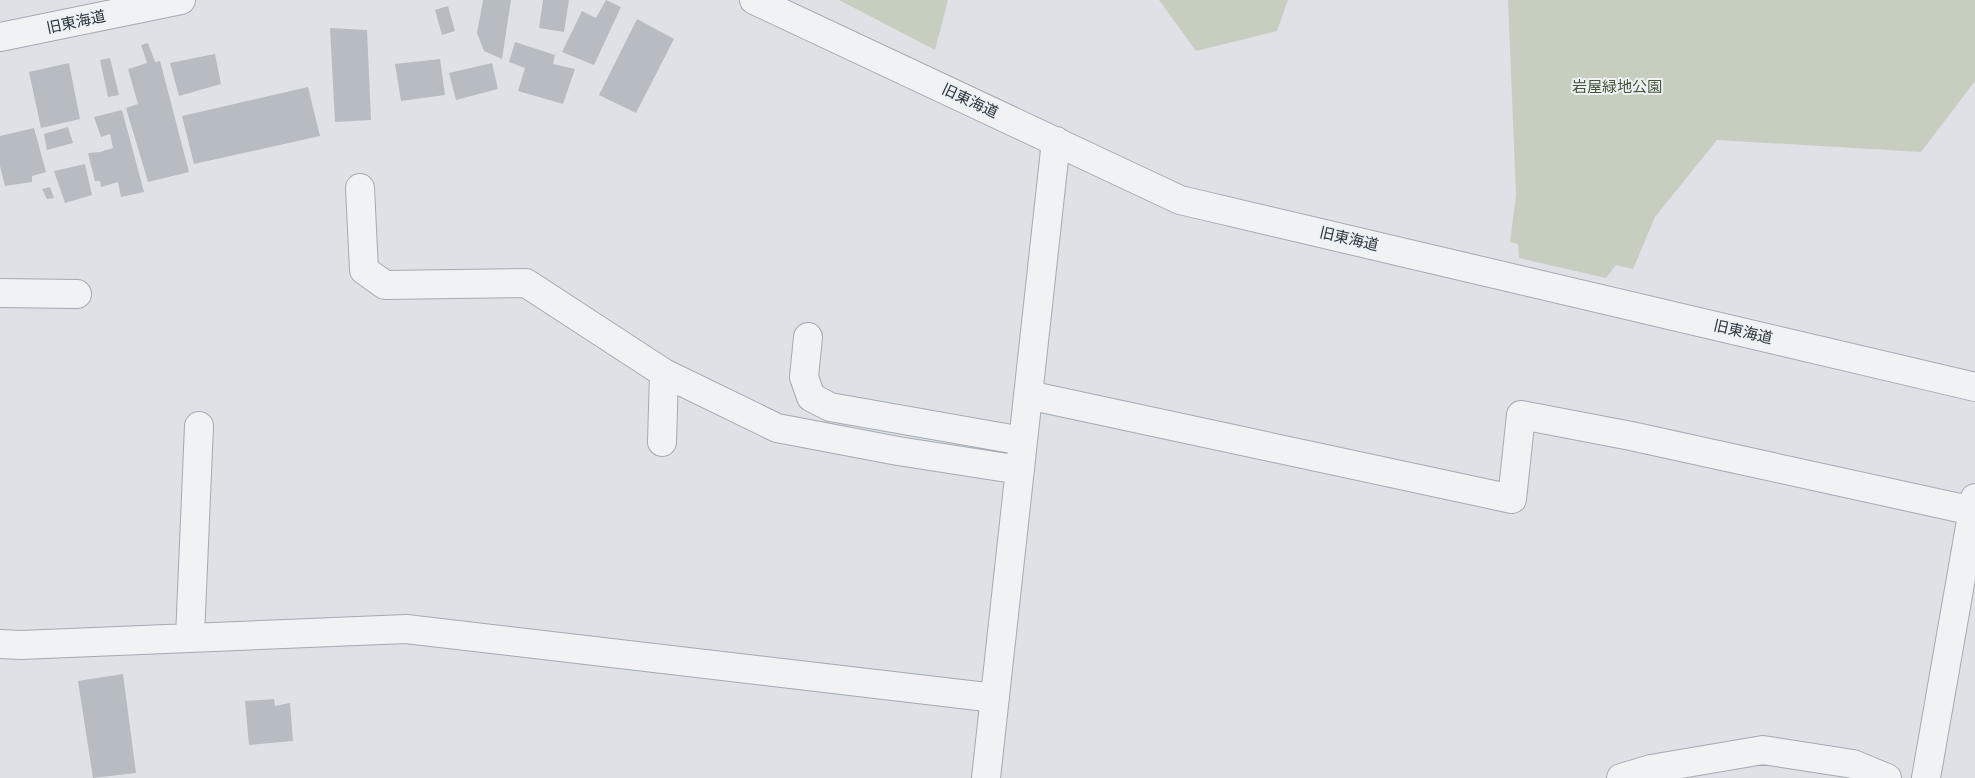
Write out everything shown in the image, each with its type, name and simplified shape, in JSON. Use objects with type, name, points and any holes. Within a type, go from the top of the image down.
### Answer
[{"type":"street","name":"旧東海道","points":[[0,37],[181,0]]},
{"type":"street","name":"旧東海道","points":[[754,0],[1180,200],[1975,386]]},
{"type":"street","points":[[986,778],[1056,141]]},
{"type":"street","points":[[360,188],[364,270],[385,284],[526,283],[664,374],[777,428],[898,451],[1020,470]]},
{"type":"street","points":[[0,292],[77,294]]},
{"type":"street","points":[[808,337],[804,377],[811,397],[830,407],[1023,441]]},
{"type":"street","points":[[662,442],[664,374]]},
{"type":"street","points":[[1028,395],[1512,499],[1521,415],[1974,504],[1926,778]]},
{"type":"street","points":[[190,637],[199,426]]},
{"type":"street","points":[[0,644],[21,645],[406,629],[995,698]]},
{"type":"street","points":[[1621,778],[1654,774],[1763,750],[1853,764],[1887,778]]},
{"type":"green space","points":[[839,0],[948,0],[935,50]]},
{"type":"green space","points":[[1159,0],[1288,0],[1277,31],[1196,51]]},
{"type":"green space","name":"岩屋緑地公園","points":[[1508,0],[1975,0],[1975,81],[1921,152],[1717,140],[1655,217],[1633,269],[1616,265],[1606,278],[1519,258],[1518,244],[1510,242],[1516,195]]},
{"type":"building","points":[[483,0],[511,0],[502,59],[484,51],[477,33]]},
{"type":"building","points":[[543,0],[569,0],[564,32],[539,28]]},
{"type":"building","points":[[606,0],[621,7],[594,65],[562,52],[582,11],[596,18]]},
{"type":"building","points":[[448,6],[455,31],[442,35],[435,10]]},
{"type":"building","points":[[637,19],[674,39],[636,113],[599,95]]},
{"type":"building","points":[[330,28],[367,30],[371,120],[335,122]]},
{"type":"building","points":[[515,42],[555,55],[553,64],[575,69],[563,104],[518,91],[525,68],[509,62]]},
{"type":"building","points":[[148,43],[155,62],[160,61],[189,172],[148,182],[126,108],[138,104],[128,69],[147,63],[141,45]]},
{"type":"building","points":[[215,54],[221,84],[179,96],[170,63]]},
{"type":"building","points":[[110,58],[119,95],[108,97],[100,60]]},
{"type":"building","points":[[440,59],[445,95],[401,101],[395,64]]},
{"type":"building","points":[[69,63],[80,119],[41,128],[29,72]]},
{"type":"building","points":[[492,63],[498,89],[456,100],[449,73]]},
{"type":"building","points":[[308,87],[320,136],[194,164],[182,116]]},
{"type":"building","points":[[122,110],[144,192],[121,197],[118,182],[101,187],[100,181],[95,181],[88,153],[113,148],[110,134],[101,137],[94,117]]},
{"type":"building","points":[[68,127],[73,143],[47,150],[44,134]]},
{"type":"building","points":[[34,128],[46,172],[32,176],[32,182],[5,186],[0,166],[0,136]]},
{"type":"building","points":[[85,164],[92,195],[65,203],[54,171]]},
{"type":"building","points":[[50,187],[54,198],[47,199],[42,189]]},
{"type":"building","points":[[123,674],[136,773],[93,778],[78,681]]},
{"type":"building","points":[[274,699],[275,706],[290,703],[293,741],[249,745],[245,701]]}]
